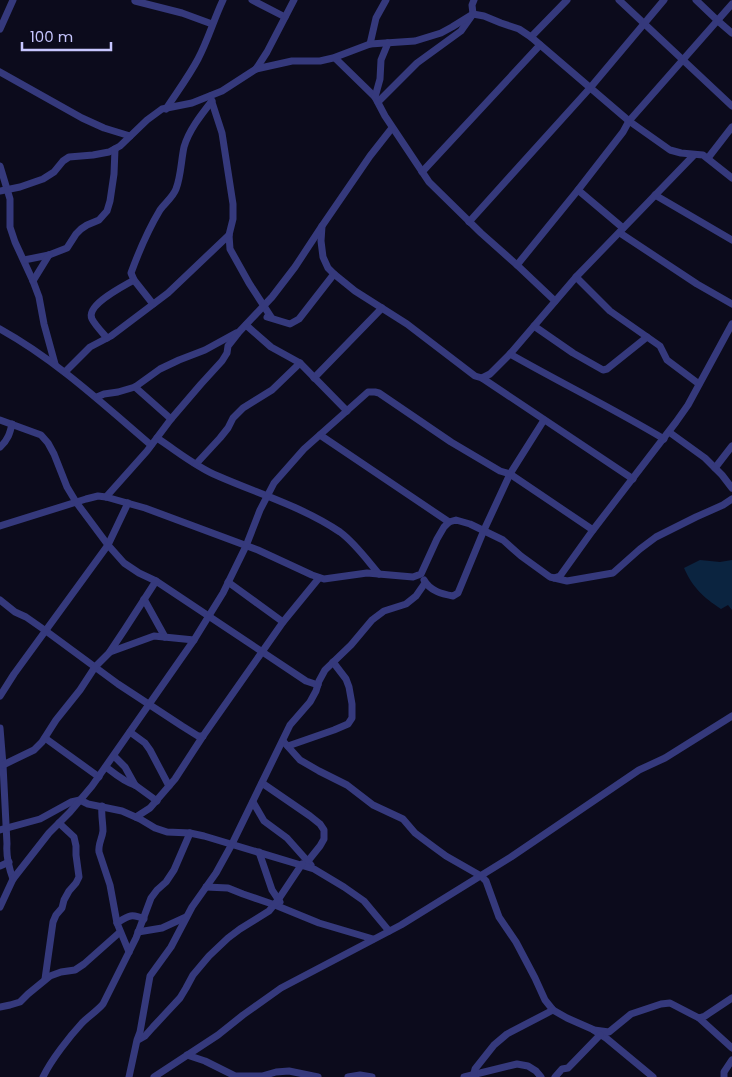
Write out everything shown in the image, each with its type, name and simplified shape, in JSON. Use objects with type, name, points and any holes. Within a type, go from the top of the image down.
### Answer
[{"type":"street","points":[[0,29],[13,0]]},
{"type":"street","points":[[134,0],[182,13],[212,24]]},
{"type":"street","points":[[166,109],[197,60],[223,0]]},
{"type":"street","points":[[252,0],[285,17]]},
{"type":"street","points":[[256,69],[294,0]]},
{"type":"street","points":[[370,44],[376,18],[386,0]]},
{"type":"street","points":[[376,99],[417,63],[461,31],[473,14],[472,5],[474,0]]},
{"type":"street","points":[[531,38],[567,0]]},
{"type":"street","points":[[619,0],[732,106]]},
{"type":"street","points":[[469,222],[590,88],[664,0]]},
{"type":"street","points":[[696,0],[732,33]]},
{"type":"street","points":[[517,265],[578,190],[623,132],[629,121],[732,4]]},
{"type":"street","points":[[4,190],[43,179],[54,172],[69,157],[93,155],[115,149],[162,109],[211,98],[256,69],[292,60],[320,61],[335,58],[370,44],[415,41],[452,27],[473,14],[484,16],[519,29],[629,121],[670,150],[703,155],[732,178]]},
{"type":"street","points":[[376,99],[381,60],[388,42]]},
{"type":"street","points":[[422,172],[540,45]]},
{"type":"street","points":[[335,58],[376,99],[392,128],[429,182],[469,222],[555,300]]},
{"type":"street","points":[[0,72],[82,118],[104,128],[130,136]]},
{"type":"street","points":[[211,98],[222,133],[233,204],[233,219],[229,235],[230,249],[271,318]]},
{"type":"street","points":[[153,304],[130,273],[141,245],[176,188],[184,147],[189,133],[211,98]]},
{"type":"street","points":[[708,158],[732,127]]},
{"type":"street","points":[[106,497],[200,384],[222,361],[227,353],[228,346],[239,332],[272,297],[295,267],[370,156],[392,128]]},
{"type":"street","points":[[24,260],[49,255],[67,248],[81,229],[98,220],[107,210],[114,174],[115,149]]},
{"type":"street","points":[[482,378],[490,374],[510,354],[576,277],[694,155]]},
{"type":"street","points":[[0,166],[4,190],[10,198],[10,227],[39,297],[55,364]]},
{"type":"street","points":[[578,190],[622,230],[697,284],[732,304]]},
{"type":"street","points":[[655,195],[732,240]]},
{"type":"street","points":[[322,226],[323,258],[328,268],[334,274],[407,324],[475,376],[482,378],[633,479]]},
{"type":"street","points":[[65,372],[90,347],[125,326],[168,293],[229,235]]},
{"type":"street","points":[[33,281],[49,255]]},
{"type":"street","points":[[257,314],[290,324],[299,319],[334,274]]},
{"type":"street","points":[[576,277],[610,311],[660,346],[667,360],[699,384]]},
{"type":"street","points":[[107,338],[92,319],[93,309],[104,298],[134,280]]},
{"type":"street","points":[[314,378],[382,308]]},
{"type":"street","points":[[554,578],[560,576],[688,405],[732,324]]},
{"type":"street","points":[[246,325],[271,347],[300,363],[347,411]]},
{"type":"street","points":[[534,326],[573,353],[603,370],[607,370],[647,337]]},
{"type":"street","points":[[0,329],[55,364],[97,397],[151,445]]},
{"type":"street","points":[[97,397],[135,387],[160,369],[205,350],[239,332]]},
{"type":"street","points":[[510,354],[627,416],[664,439]]},
{"type":"street","points":[[196,464],[220,438],[233,418],[243,408],[272,390],[300,363]]},
{"type":"street","points":[[135,387],[171,418]]},
{"type":"street","points":[[0,907],[13,879],[49,833],[80,800],[106,768],[194,640],[228,582],[274,483],[304,449],[368,392],[374,392],[500,471],[510,474],[593,530]]},
{"type":"street","points":[[0,420],[42,435],[59,463],[67,487],[76,502],[124,563],[139,574],[156,581],[306,681],[318,685]]},
{"type":"street","points":[[544,420],[510,474],[484,530],[458,593],[453,596],[434,590],[425,583],[422,574],[437,539],[449,522],[456,520],[484,530],[503,540],[550,577],[567,581],[612,572],[656,537],[689,520],[723,506],[732,498]]},
{"type":"street","points":[[0,447],[5,443],[12,424]]},
{"type":"street","points":[[669,432],[705,458],[732,488]]},
{"type":"street","points":[[320,435],[449,522]]},
{"type":"street","points":[[157,438],[217,476],[268,496],[316,518],[341,533],[379,574]]},
{"type":"street","points":[[715,468],[732,446]]},
{"type":"street","points":[[0,526],[98,496],[128,503],[191,524],[319,578],[324,579],[367,573],[413,578],[422,574]]},
{"type":"street","points":[[0,696],[108,545],[128,503]]},
{"type":"street","points":[[136,817],[150,808],[176,779],[203,736],[283,622],[319,578]]},
{"type":"street","points":[[3,765],[34,750],[45,738],[95,667],[109,653],[156,581]]},
{"type":"street","points":[[228,582],[283,622]]},
{"type":"street","points":[[129,1077],[140,1032],[150,976],[171,947],[192,907],[216,873],[262,783],[285,743],[290,725],[310,702],[325,670],[351,645],[372,620],[384,611],[406,604],[416,596],[425,583]]},
{"type":"street","points":[[144,599],[165,637]]},
{"type":"street","points":[[0,600],[118,684],[198,736],[203,736]]},
{"type":"street","points":[[109,653],[152,637],[194,640]]},
{"type":"street","points":[[285,743],[334,730],[348,724],[352,718],[352,704],[346,679],[333,662]]},
{"type":"street","points":[[154,1077],[218,1035],[242,1015],[282,988],[389,931],[482,876],[639,770],[665,758],[732,716]]},
{"type":"street","points":[[0,728],[3,765],[3,829],[13,879]]},
{"type":"street","points":[[130,732],[145,743],[169,786]]},
{"type":"street","points":[[45,738],[99,777]]},
{"type":"street","points":[[285,743],[300,760],[319,772],[347,785],[373,805],[403,819],[414,832],[430,845],[482,876],[486,881],[499,917],[516,942],[545,1000],[553,1010],[606,1038],[653,1077]]},
{"type":"street","points":[[114,756],[125,767],[135,785]]},
{"type":"street","points":[[106,768],[157,800]]},
{"type":"street","points":[[133,1060],[145,1036],[180,998],[193,975],[209,956],[240,929],[269,911],[324,839],[324,830],[320,824],[262,783]]},
{"type":"street","points":[[3,829],[40,818],[71,802],[80,800],[122,811],[167,832],[204,836],[283,860],[305,863]]},
{"type":"street","points":[[253,802],[264,821],[286,838],[305,863],[344,886],[364,901],[389,931]]},
{"type":"street","points":[[102,806],[102,832],[98,846],[99,852],[110,885],[117,923],[128,952]]},
{"type":"street","points":[[102,822],[111,808]]},
{"type":"street","points":[[45,979],[53,922],[79,877],[74,838],[59,822]]},
{"type":"street","points":[[43,1077],[73,1034],[103,1004],[144,919],[151,898],[174,870],[190,834]]},
{"type":"street","points":[[258,852],[277,902],[284,909],[319,924],[373,939]]},
{"type":"street","points":[[0,866],[9,862]]},
{"type":"street","points":[[206,887],[228,888],[243,894],[277,902]]},
{"type":"street","points":[[117,923],[129,916],[136,915],[144,919]]},
{"type":"street","points":[[138,932],[166,927],[187,917]]},
{"type":"street","points":[[166,927],[176,936]]},
{"type":"street","points":[[0,1007],[20,1002],[45,979],[61,972],[75,970],[120,932]]},
{"type":"street","points":[[47,966],[61,972]]},
{"type":"street","points":[[699,1018],[732,998]]},
{"type":"street","points":[[592,1029],[609,1032],[631,1014],[670,1003],[699,1018],[732,1048]]},
{"type":"street","points":[[469,1076],[494,1045],[507,1034],[553,1010]]},
{"type":"street","points":[[555,1077],[562,1069],[568,1068],[600,1035]]},
{"type":"street","points":[[137,1040],[145,1036]]},
{"type":"street","points":[[200,1047],[205,1061]]},
{"type":"street","points":[[187,1055],[205,1061],[235,1076],[262,1076],[290,1071],[318,1077]]},
{"type":"street","points":[[724,1077],[724,1072],[732,1060]]},
{"type":"street","points":[[469,1076],[517,1064],[528,1066],[541,1077]]},
{"type":"street","points":[[350,1077],[360,1075],[372,1077]]},
{"type":"water","points":[[700,560],[720,562],[732,560],[732,610],[728,605],[721,609],[715,605],[699,592],[691,581],[684,568]]}]
